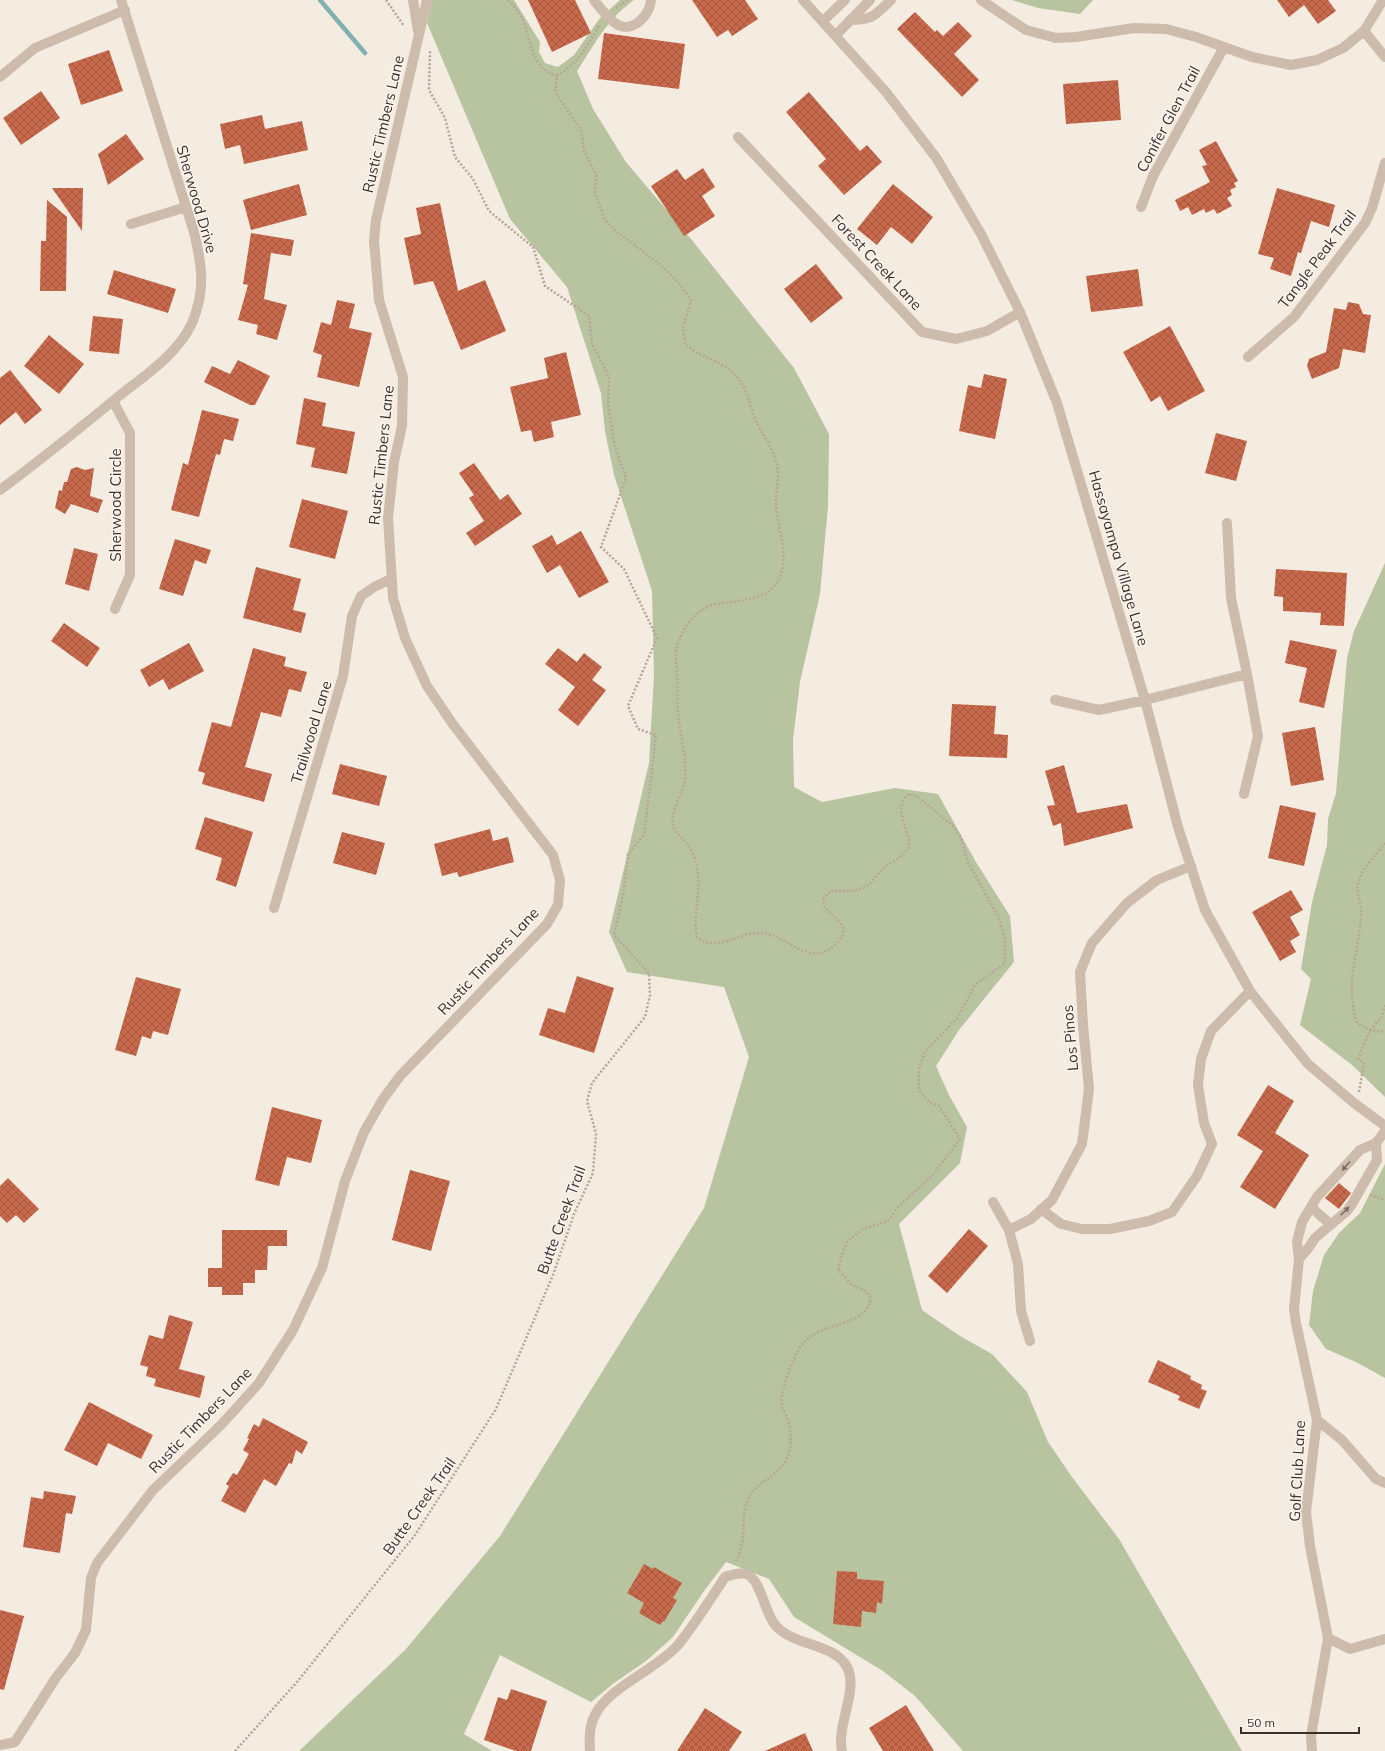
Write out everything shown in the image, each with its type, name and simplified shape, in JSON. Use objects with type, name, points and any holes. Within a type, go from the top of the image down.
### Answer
[{"type":"street","name":"Rustic Timbers Lane","points":[[413,0],[418,39]]},
{"type":"street","name":"Rustic Timbers Lane","points":[[0,1746],[15,1742],[55,1679],[75,1653],[86,1630],[91,1578],[97,1563],[153,1490],[221,1424],[259,1383],[293,1330],[322,1268],[346,1181],[364,1132],[383,1099],[400,1076],[547,924],[558,905],[560,880],[553,855],[452,723],[427,686],[404,638],[393,598],[388,518],[394,462],[402,426],[403,377],[379,300],[374,241],[376,220],[427,0]]},
{"type":"street","points":[[594,0],[616,24],[621,26],[631,25],[646,16],[651,0]]},
{"type":"street","name":"Hassayampa Village Lane","points":[[803,0],[886,92],[937,159],[981,234],[1020,312],[1057,403],[1145,700],[1178,826],[1205,910],[1250,990],[1308,1064],[1354,1103],[1385,1126]]},
{"type":"street","points":[[823,21],[845,0]]},
{"type":"street","points":[[836,35],[870,0]]},
{"type":"street","points":[[850,20],[866,20],[875,15],[891,0]]},
{"type":"street","points":[[982,0],[1026,30],[1056,38],[1076,37],[1134,28],[1166,29],[1252,57],[1291,65],[1317,60],[1343,48],[1364,31],[1383,0]]},
{"type":"street","points":[[0,77],[35,48],[123,5]]},
{"type":"street","name":"Sherwood Drive","points":[[0,490],[46,456],[113,401],[161,361],[181,341],[191,324],[203,284],[199,254],[186,207],[123,5]]},
{"type":"street","points":[[1364,31],[1385,57]]},
{"type":"street","name":"Conifer Glen Trail","points":[[1141,207],[1153,176],[1224,47]]},
{"type":"street","name":"Forest Creek Lane","points":[[738,138],[922,332],[956,339],[987,331],[1020,312]]},
{"type":"street","name":"Tangle Peak Trail","points":[[1248,358],[1294,317],[1365,223],[1372,208],[1385,163]]},
{"type":"street","points":[[131,224],[186,207]]},
{"type":"street","name":"Sherwood Circle","points":[[113,401],[130,433],[130,575],[115,609]]},
{"type":"street","points":[[1227,523],[1231,598],[1258,736],[1244,794]]},
{"type":"street","name":"Trailwood Lane","points":[[274,908],[343,676],[352,616],[362,596],[374,587],[391,579]]},
{"type":"street","points":[[1055,700],[1099,710],[1247,674]]},
{"type":"street","name":"Los Pinos","points":[[1009,1230],[1031,1219],[1052,1200],[1082,1144],[1089,1089],[1080,972],[1092,943],[1127,903],[1157,880],[1191,866]]},
{"type":"street","points":[[1041,1209],[1061,1224],[1082,1229],[1110,1229],[1149,1221],[1172,1212],[1197,1176],[1212,1144],[1204,1123],[1198,1085],[1201,1059],[1211,1031],[1250,990]]},
{"type":"street","name":"Golf Club Lane","points":[[1312,1751],[1311,1736],[1328,1638],[1310,1546],[1306,1512],[1316,1420],[1294,1309],[1299,1259],[1297,1242],[1302,1222],[1311,1206],[1360,1150],[1376,1143],[1385,1131]]},
{"type":"street","points":[[1299,1259],[1315,1238],[1347,1211],[1377,1160],[1376,1143]]},
{"type":"street","points":[[993,1202],[1009,1230],[1018,1264],[1021,1311],[1030,1341]]},
{"type":"street","points":[[1311,1206],[1330,1224]]},
{"type":"street","points":[[1316,1420],[1342,1440],[1376,1479],[1385,1483]]},
{"type":"street","points":[[590,1751],[590,1727],[595,1714],[606,1701],[620,1689],[663,1659],[678,1644],[725,1578],[737,1574],[746,1574],[754,1579],[772,1622],[785,1635],[819,1647],[836,1655],[847,1667],[850,1681],[841,1730],[842,1751]]},
{"type":"street","points":[[1328,1638],[1350,1649],[1385,1639]]},
{"type":"path","name":"Butte Creek Trail","points":[[235,1751],[297,1682],[415,1535],[496,1409],[553,1275],[574,1214],[593,1172],[596,1134],[587,1101],[592,1083],[645,1017],[650,995],[649,973],[614,936],[624,891],[628,854],[644,835],[656,735],[638,729],[628,706],[657,638],[624,569],[601,547],[626,478],[615,447],[608,405],[609,376],[592,344],[589,316],[546,286],[533,247],[489,211],[474,179],[455,157],[445,118],[429,90],[430,46],[418,39],[401,23],[386,0]]},
{"type":"path","points":[[508,0],[523,19],[529,43],[538,63],[546,72],[557,76]]},
{"type":"path","points":[[557,76],[571,67],[581,56],[608,15],[627,0]]},
{"type":"path","points":[[557,76],[555,92],[581,130],[584,150],[596,175],[595,193],[605,220],[615,230],[663,267],[688,294],[691,300],[683,328],[685,344],[690,349],[717,362],[731,371],[738,378],[746,390],[757,423],[773,453],[779,477],[776,503],[784,555],[779,579],[766,593],[743,601],[714,604],[694,617],[683,633],[677,646],[675,657],[678,714],[686,759],[685,779],[672,824],[675,833],[686,842],[693,852],[698,873],[699,890],[695,911],[696,938],[704,943],[716,944],[760,933],[774,936],[806,953],[814,954],[830,949],[840,940],[843,927],[841,921],[824,906],[824,898],[832,891],[849,891],[864,888],[875,879],[880,871],[905,853],[909,843],[901,808],[903,801],[909,794],[918,797],[953,826],[960,836],[968,862],[994,909],[1005,938],[1005,963],[975,986],[958,1017],[925,1052],[919,1068],[919,1090],[929,1102],[939,1106],[960,1139],[933,1175],[899,1206],[888,1221],[863,1229],[848,1241],[842,1254],[838,1270],[852,1285],[864,1290],[871,1298],[870,1307],[860,1317],[814,1333],[799,1349],[785,1386],[782,1407],[786,1415],[792,1438],[790,1450],[782,1469],[757,1487],[748,1498],[744,1515],[743,1544],[739,1556],[725,1578]]},
{"type":"path","points":[[1385,843],[1366,868],[1358,884],[1361,914],[1350,983],[1353,1009],[1357,1023],[1370,1030],[1385,1032]]},
{"type":"path","points":[[1354,1103],[1360,1090],[1364,1063],[1358,1059],[1370,1030],[1381,1018],[1385,1005]]},
{"type":"path","points":[[1366,1194],[1385,1200]]},
{"type":"green space","points":[[432,0],[514,0],[540,42],[539,52],[545,63],[558,67],[574,55],[600,18],[620,0],[634,0],[616,15],[577,71],[593,109],[626,162],[691,239],[794,368],[829,434],[828,506],[820,594],[800,682],[793,739],[794,787],[822,802],[895,788],[938,794],[976,862],[1010,916],[1014,962],[959,1030],[936,1066],[949,1095],[967,1127],[960,1163],[899,1224],[922,1310],[960,1336],[992,1354],[1027,1392],[1048,1442],[1072,1477],[1119,1539],[1242,1751],[963,1751],[915,1696],[883,1671],[794,1617],[769,1579],[726,1562],[704,1591],[673,1637],[646,1661],[614,1683],[591,1702],[500,1655],[464,1734],[492,1751],[299,1751],[406,1649],[500,1536],[704,1208],[749,1057],[724,987],[627,972],[609,932],[649,763],[654,675],[652,591],[614,475],[605,431],[601,393],[567,287],[510,219],[427,23]]},
{"type":"green space","points":[[1012,0],[1093,0],[1080,14],[1038,8]]},
{"type":"green space","points":[[1385,563],[1385,1097],[1352,1065],[1300,1025],[1311,979],[1301,969],[1312,902],[1327,845],[1328,819],[1336,793],[1347,658],[1354,631]]},
{"type":"green space","points":[[1385,1164],[1385,1378],[1356,1362],[1326,1349],[1309,1325],[1313,1291],[1324,1255],[1339,1233],[1360,1213]]},
{"type":"building","points":[[528,0],[575,0],[591,33],[552,52]]},
{"type":"building","points":[[692,0],[745,0],[758,19],[732,36],[728,30],[717,37]]},
{"type":"building","points":[[1277,0],[1328,0],[1336,11],[1318,24],[1304,5],[1289,17]]},
{"type":"building","points":[[915,12],[935,32],[937,30],[943,36],[958,22],[972,36],[954,54],[979,80],[962,97],[897,29]]},
{"type":"building","points":[[604,33],[685,44],[679,89],[598,79]]},
{"type":"building","points":[[109,50],[123,91],[81,105],[68,64]]},
{"type":"building","points":[[1118,80],[1121,120],[1066,124],[1063,84]]},
{"type":"building","points":[[41,91],[60,118],[21,145],[3,118]]},
{"type":"building","points":[[809,92],[860,151],[867,145],[882,162],[844,195],[818,166],[826,159],[786,112]]},
{"type":"building","points":[[262,115],[265,129],[302,121],[308,150],[244,164],[240,145],[225,149],[220,124]]},
{"type":"building","points":[[126,134],[144,159],[108,185],[98,154]]},
{"type":"building","points":[[1216,141],[1238,181],[1234,183],[1236,187],[1230,190],[1232,195],[1227,198],[1232,206],[1217,214],[1214,209],[1206,213],[1204,209],[1192,215],[1188,207],[1180,211],[1175,200],[1210,182],[1202,166],[1207,165],[1199,150]]},
{"type":"building","points":[[703,168],[715,187],[702,196],[715,216],[684,236],[651,186],[677,169],[685,180]]},
{"type":"building","points":[[299,184],[307,215],[251,230],[243,200]]},
{"type":"building","points":[[893,184],[933,217],[912,244],[891,227],[877,245],[857,229]]},
{"type":"building","points":[[52,188],[83,188],[82,231]]},
{"type":"building","points":[[1277,188],[1335,205],[1329,227],[1311,221],[1301,253],[1298,252],[1291,276],[1270,269],[1274,258],[1258,254]]},
{"type":"building","points":[[47,200],[67,217],[66,291],[40,291],[41,241],[46,241]]},
{"type":"building","points":[[440,203],[458,291],[485,280],[506,331],[461,350],[433,281],[414,285],[404,238],[421,234],[416,208]]},
{"type":"building","points":[[251,233],[294,240],[291,256],[271,253],[264,299],[287,305],[277,340],[256,334],[258,325],[238,320],[248,285],[243,284]]},
{"type":"building","points":[[816,264],[843,298],[811,323],[784,289]]},
{"type":"building","points":[[1138,269],[1143,306],[1091,312],[1086,276]]},
{"type":"building","points":[[114,270],[176,289],[168,313],[107,294]]},
{"type":"building","points":[[337,300],[355,304],[349,328],[372,333],[359,387],[317,377],[322,355],[313,352],[321,322],[331,325]]},
{"type":"building","points":[[1348,302],[1359,304],[1363,314],[1371,315],[1365,353],[1343,349],[1339,368],[1312,379],[1307,366],[1309,359],[1326,352],[1334,308],[1346,310]]},
{"type":"building","points":[[93,316],[123,319],[119,354],[89,351]]},
{"type":"building","points":[[1170,326],[1205,391],[1168,411],[1160,396],[1151,402],[1123,352]]},
{"type":"building","points":[[49,335],[84,364],[59,394],[24,366]]},
{"type":"building","points":[[566,352],[581,415],[551,422],[554,437],[534,442],[531,430],[521,432],[510,387],[548,378],[544,358]]},
{"type":"building","points":[[238,360],[270,376],[255,405],[250,405],[204,382],[212,366],[230,374]]},
{"type":"building","points":[[10,370],[42,410],[25,424],[16,412],[0,425],[0,378]]},
{"type":"building","points":[[984,374],[1007,379],[995,439],[959,431],[968,385],[981,388]]},
{"type":"building","points":[[304,398],[326,403],[322,426],[355,432],[347,474],[311,467],[315,448],[296,444]]},
{"type":"building","points":[[202,410],[239,419],[233,441],[224,439],[220,455],[216,454],[199,517],[171,510],[183,463],[188,465]]},
{"type":"building","points":[[1216,433],[1247,441],[1236,481],[1205,473]]},
{"type":"building","points":[[474,463],[500,500],[508,494],[522,514],[475,546],[466,533],[484,521],[469,498],[474,495],[459,473]]},
{"type":"building","points":[[77,467],[85,470],[94,468],[90,496],[103,500],[98,513],[71,504],[65,514],[55,508],[59,490],[62,491],[64,482],[67,482],[71,469]]},
{"type":"building","points":[[302,499],[348,511],[335,559],[289,547]]},
{"type":"building","points":[[581,531],[609,582],[579,598],[560,565],[547,573],[532,546],[552,535],[557,545]]},
{"type":"building","points":[[175,539],[211,550],[206,564],[195,560],[183,596],[159,589]]},
{"type":"building","points":[[74,548],[98,554],[89,591],[65,584]]},
{"type":"building","points":[[256,567],[301,579],[293,610],[306,613],[301,633],[243,618]]},
{"type":"building","points":[[1276,569],[1347,573],[1344,626],[1320,625],[1321,613],[1283,611],[1283,597],[1274,596]]},
{"type":"building","points":[[64,623],[100,648],[87,667],[51,641]]},
{"type":"building","points":[[1290,640],[1337,650],[1324,708],[1299,702],[1307,668],[1285,663]]},
{"type":"building","points":[[189,643],[204,671],[169,690],[163,679],[149,687],[140,670]]},
{"type":"building","points":[[253,648],[286,657],[284,666],[307,672],[301,692],[289,689],[281,717],[261,712],[245,767],[272,774],[264,802],[202,784],[205,773],[198,771],[212,722],[231,727]]},
{"type":"building","points":[[558,648],[577,662],[584,653],[602,667],[592,680],[606,690],[578,726],[558,710],[575,687],[545,664]]},
{"type":"building","points":[[952,704],[996,706],[994,734],[1008,735],[1007,758],[949,756]]},
{"type":"building","points":[[1315,727],[1324,780],[1291,786],[1282,733]]},
{"type":"building","points":[[340,764],[387,776],[379,806],[332,794]]},
{"type":"building","points":[[1064,765],[1077,813],[1127,804],[1133,828],[1064,846],[1061,823],[1053,826],[1047,806],[1055,805],[1045,771]]},
{"type":"building","points":[[1280,805],[1316,813],[1304,866],[1268,858]]},
{"type":"building","points":[[205,817],[253,832],[236,887],[216,880],[222,858],[195,849]]},
{"type":"building","points":[[490,829],[493,841],[508,837],[514,862],[459,877],[457,872],[442,876],[434,844]]},
{"type":"building","points":[[342,832],[385,843],[376,875],[333,863]]},
{"type":"building","points":[[1291,890],[1303,910],[1290,917],[1300,935],[1290,941],[1296,952],[1280,961],[1252,912]]},
{"type":"building","points":[[577,976],[614,988],[594,1053],[539,1035],[548,1008],[565,1013]]},
{"type":"building","points":[[136,977],[181,989],[168,1035],[153,1031],[151,1039],[142,1036],[136,1056],[115,1050]]},
{"type":"building","points":[[1268,1085],[1294,1101],[1275,1133],[1309,1155],[1275,1209],[1240,1187],[1263,1151],[1237,1135]]},
{"type":"building","points":[[272,1107],[322,1120],[311,1163],[287,1157],[279,1186],[255,1180]]},
{"type":"building","points":[[410,1170],[450,1181],[431,1251],[392,1240]]},
{"type":"building","points":[[8,1178],[39,1209],[24,1223],[16,1215],[7,1223],[0,1216],[0,1186]]},
{"type":"building","points":[[1339,1183],[1351,1193],[1339,1209],[1325,1198]]},
{"type":"building","points":[[969,1229],[988,1246],[947,1293],[928,1276]]},
{"type":"building","points":[[222,1230],[287,1230],[287,1246],[268,1246],[267,1270],[255,1270],[255,1283],[243,1283],[243,1295],[222,1295],[222,1287],[208,1287],[208,1268],[222,1268]]},
{"type":"building","points":[[169,1315],[193,1322],[179,1369],[205,1376],[200,1398],[154,1386],[156,1379],[146,1376],[148,1367],[140,1365],[149,1335],[163,1339]]},
{"type":"building","points":[[1158,1360],[1191,1376],[1190,1379],[1202,1385],[1201,1389],[1207,1391],[1199,1409],[1178,1400],[1180,1396],[1148,1382]]},
{"type":"building","points":[[89,1402],[153,1435],[141,1459],[108,1443],[97,1466],[64,1450]]},
{"type":"building","points":[[263,1418],[308,1442],[302,1454],[296,1450],[292,1464],[289,1463],[276,1486],[264,1479],[245,1513],[221,1501],[229,1486],[226,1484],[233,1473],[237,1475],[249,1454],[243,1450],[249,1439],[247,1438],[254,1424],[259,1427]]},
{"type":"building","points":[[44,1491],[76,1496],[72,1514],[66,1513],[60,1553],[23,1547],[31,1497],[43,1499]]},
{"type":"building","points":[[644,1564],[653,1569],[654,1567],[682,1583],[673,1598],[677,1600],[664,1622],[663,1621],[660,1625],[639,1613],[644,1603],[627,1593]]},
{"type":"building","points":[[837,1571],[857,1572],[857,1579],[884,1581],[882,1604],[877,1602],[876,1613],[862,1611],[861,1627],[833,1624]]},
{"type":"building","points":[[0,1610],[24,1616],[4,1690],[0,1689]]},
{"type":"building","points":[[511,1689],[547,1701],[531,1751],[516,1751],[484,1740],[498,1697],[507,1700]]},
{"type":"building","points":[[906,1705],[934,1751],[883,1751],[869,1728]]},
{"type":"building","points":[[705,1708],[742,1732],[729,1751],[677,1751]]},
{"type":"building","points":[[805,1733],[813,1751],[765,1751]]},
{"type":"waterway","points":[[320,0],[365,53]]}]
